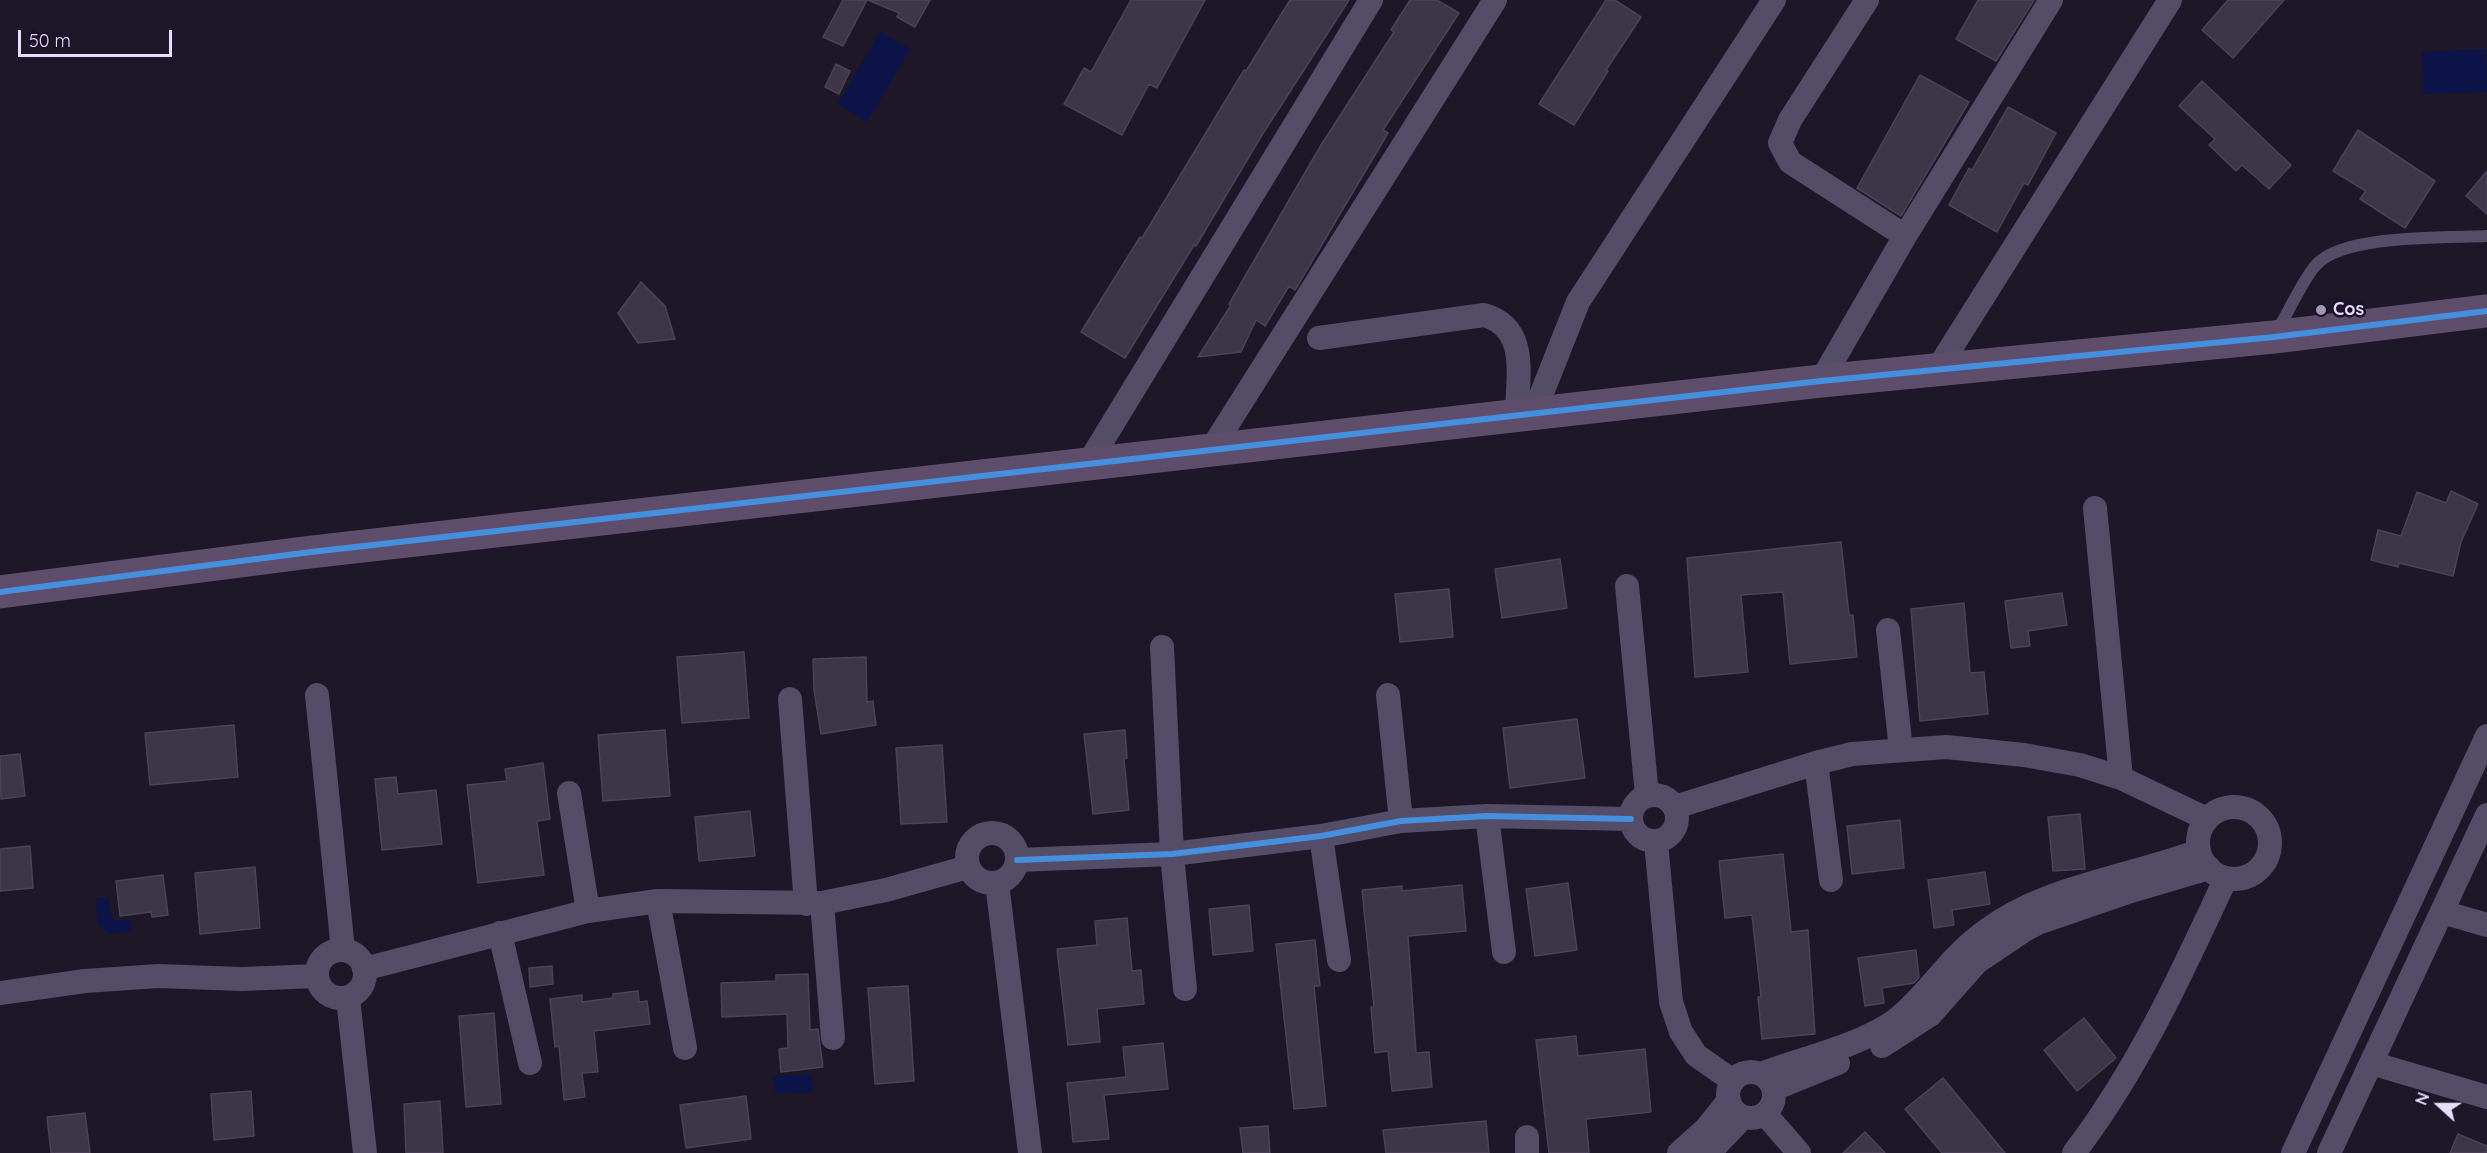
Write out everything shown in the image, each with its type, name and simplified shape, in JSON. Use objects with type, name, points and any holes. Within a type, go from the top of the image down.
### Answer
[{"type":"main road","points":[[0,592],[311,552],[1525,414],[1821,381],[2274,337],[2487,311]]},
{"type":"street","points":[[1088,464],[1371,0]]},
{"type":"street","points":[[1212,450],[1495,0]]},
{"type":"street","points":[[1525,414],[1578,302],[1774,0]]},
{"type":"street","points":[[1867,0],[1790,120],[1780,143],[1790,162],[1905,236]]},
{"type":"street","points":[[1821,381],[1905,236],[2051,0]]},
{"type":"street","points":[[1937,370],[2170,0]]},
{"type":"street","points":[[1319,338],[1484,315],[1493,318],[1509,329],[1517,345],[1525,414]]},
{"type":"street","points":[[2095,508],[2121,778]]},
{"type":"street","points":[[1627,586],[1647,795]]},
{"type":"street","points":[[1888,630],[1901,750]]},
{"type":"street","points":[[1162,647],[1172,854],[1185,989]]},
{"type":"street","points":[[317,695],[343,950]]},
{"type":"street","points":[[1388,695],[1401,822]]},
{"type":"street","points":[[790,699],[832,1038]]},
{"type":"street","points":[[2293,1153],[2487,737]]},
{"type":"street","points":[[1675,807],[1852,754],[1947,747],[2002,752],[2080,765],[2121,778],[2207,819]]},
{"type":"street","points":[[1816,763],[1831,880]]},
{"type":"street","points":[[569,793],[588,911]]},
{"type":"street","points":[[1655,794],[1666,798],[1675,807],[1678,815],[1676,827],[1665,839],[1656,842],[1641,838],[1635,832],[1630,819],[1636,803],[1647,795],[1655,794]]},
{"type":"street","points":[[1767,1081],[1876,1032],[1896,1020],[1985,930],[2016,912],[2059,894],[2167,863],[2211,865],[2237,878],[2248,875],[2265,861],[2270,838],[2260,818],[2251,811],[2239,807],[2227,807],[2207,819],[2200,830],[2198,842],[2211,865],[2192,952],[2134,1063],[2074,1153]]},
{"type":"street","points":[[2329,1153],[2487,815]]},
{"type":"street","points":[[1017,860],[1172,854],[1322,836],[1401,822],[1486,816],[1630,819]]},
{"type":"street","points":[[1486,816],[1504,952]]},
{"type":"street","points":[[992,833],[1007,838],[1013,844],[1017,860],[1010,875],[997,883],[980,880],[968,867],[966,859],[971,844],[984,834],[992,833]]},
{"type":"street","points":[[1322,836],[1339,960]]},
{"type":"street","points":[[1656,842],[1671,1002],[1681,1032],[1696,1055],[1742,1103],[1799,1153]]},
{"type":"street","points":[[364,969],[588,911],[658,901],[814,904],[886,890],[968,867]]},
{"type":"street","points":[[997,883],[1030,1153]]},
{"type":"street","points":[[658,901],[686,1048]]},
{"type":"street","points":[[2442,912],[2487,925]]},
{"type":"street","points":[[500,933],[530,1063]]},
{"type":"street","points":[[343,950],[352,953],[359,958],[364,969],[363,984],[348,998],[333,997],[323,991],[317,976],[323,958],[335,951],[343,950]]},
{"type":"street","points":[[0,993],[85,981],[158,976],[242,979],[317,976]]},
{"type":"street","points":[[348,998],[364,1153]]},
{"type":"street","points":[[2371,1063],[2487,1097]]},
{"type":"street","points":[[1709,1153],[1742,1103],[1741,1074],[1748,1072],[1767,1081]]},
{"type":"street","points":[[1680,1153],[1706,1129],[1742,1103],[1772,1103],[1767,1081]]},
{"type":"lane","points":[[2274,337],[2315,265],[2337,250],[2371,242],[2487,236]]},
{"type":"shaded area","points":[[880,32],[910,49],[867,122],[838,104]]},
{"type":"shaded area","points":[[2486,49],[2487,92],[2423,94],[2422,52]]},
{"type":"shaded area","points":[[96,898],[108,898],[111,916],[115,920],[131,920],[131,932],[108,933],[98,924]]},
{"type":"shaded area","points":[[811,1074],[813,1092],[775,1094],[773,1076]]},
{"type":"building","points":[[843,0],[867,0],[843,46],[823,37]]},
{"type":"building","points":[[868,0],[930,0],[915,27],[897,17],[899,13]]},
{"type":"building","points":[[1131,0],[1205,0],[1157,88],[1149,84],[1122,135],[1064,104],[1084,68],[1091,72]]},
{"type":"building","points":[[1290,0],[1349,0],[1262,135],[1196,246],[1194,245],[1125,358],[1081,332]]},
{"type":"building","points":[[1410,0],[1437,0],[1459,13],[1383,130],[1388,133],[1295,290],[1289,286],[1265,326],[1256,320],[1241,352],[1198,357],[1231,305],[1229,304],[1321,145],[1394,32],[1391,30]]},
{"type":"building","points":[[1606,0],[1615,0],[1641,17],[1606,70],[1608,71],[1574,125],[1539,104]]},
{"type":"building","points":[[1978,0],[2034,0],[1996,61],[1956,39]]},
{"type":"building","points":[[2228,0],[2284,0],[2233,58],[2202,30]]},
{"type":"building","points":[[836,64],[850,71],[839,94],[825,87]]},
{"type":"building","points":[[1920,75],[1969,102],[1901,216],[1857,188]]},
{"type":"building","points":[[2202,81],[2291,165],[2269,189],[2242,165],[2236,171],[2209,145],[2215,139],[2179,106]]},
{"type":"building","points":[[2008,107],[2056,133],[2028,185],[2024,183],[1997,232],[1949,205],[1969,168],[1972,170]]},
{"type":"building","points":[[2358,130],[2435,181],[2405,228],[2360,199],[2366,191],[2333,171]]},
{"type":"building","points":[[2487,171],[2487,214],[2466,196]]},
{"type":"building","points":[[641,282],[665,306],[675,339],[638,343],[618,313]]},
{"type":"building","points":[[2451,491],[2478,504],[2461,542],[2453,576],[2399,563],[2398,567],[2371,560],[2378,530],[2401,536],[2417,492],[2446,503]]},
{"type":"building","points":[[1841,542],[1849,615],[1853,615],[1857,657],[1790,664],[1783,592],[1741,595],[1748,672],[1695,677],[1687,558]]},
{"type":"building","points":[[1560,559],[1567,608],[1502,618],[1495,569]]},
{"type":"building","points":[[1449,589],[1453,637],[1400,642],[1395,594]]},
{"type":"building","points":[[2062,593],[2067,625],[2028,631],[2030,646],[2011,648],[2005,601]]},
{"type":"building","points":[[1964,603],[1970,673],[1984,672],[1988,714],[1920,721],[1911,609]]},
{"type":"building","points":[[744,652],[749,718],[682,723],[677,657]]},
{"type":"building","points":[[866,657],[867,702],[873,701],[876,725],[821,734],[814,690],[813,659]]},
{"type":"building","points":[[1577,719],[1585,778],[1510,788],[1503,728]]},
{"type":"building","points":[[234,725],[238,777],[150,785],[145,733]]},
{"type":"building","points":[[665,730],[670,796],[603,801],[598,735]]},
{"type":"building","points":[[1125,730],[1127,758],[1124,759],[1129,810],[1093,814],[1084,734]]},
{"type":"building","points":[[942,745],[947,822],[901,824],[896,748]]},
{"type":"building","points":[[20,754],[25,796],[1,799],[0,756]]},
{"type":"building","points":[[543,763],[550,819],[537,821],[544,875],[478,883],[467,785],[507,781],[505,769]]},
{"type":"building","points":[[396,777],[398,794],[436,790],[442,844],[382,850],[375,779]]},
{"type":"building","points":[[750,811],[755,856],[699,861],[695,817]]},
{"type":"building","points":[[2080,814],[2085,869],[2053,871],[2048,817]]},
{"type":"building","points":[[1900,820],[1904,868],[1852,874],[1847,826]]},
{"type":"building","points":[[30,846],[33,888],[0,891],[0,849]]},
{"type":"building","points":[[1783,854],[1791,932],[1808,930],[1815,1034],[1762,1039],[1758,997],[1761,997],[1752,915],[1725,918],[1719,861]]},
{"type":"building","points":[[255,867],[260,928],[200,934],[195,873]]},
{"type":"building","points":[[1985,872],[1990,904],[1952,910],[1954,925],[1934,928],[1928,880]]},
{"type":"building","points":[[163,875],[168,915],[152,917],[151,912],[120,916],[116,881]]},
{"type":"building","points":[[1568,883],[1577,950],[1535,956],[1526,889]]},
{"type":"building","points":[[1462,885],[1466,931],[1408,936],[1416,1053],[1429,1052],[1432,1087],[1392,1091],[1388,1051],[1375,1053],[1371,1007],[1374,1007],[1362,890],[1402,886],[1402,891]]},
{"type":"building","points":[[1249,905],[1253,951],[1213,955],[1209,909]]},
{"type":"building","points":[[1127,918],[1132,971],[1141,970],[1144,1004],[1097,1009],[1100,1042],[1068,1045],[1057,949],[1097,945],[1095,921]]},
{"type":"building","points":[[1315,940],[1320,986],[1314,986],[1326,1106],[1294,1109],[1276,944]]},
{"type":"building","points":[[1916,950],[1919,977],[1914,983],[1882,988],[1884,1003],[1865,1006],[1858,958]]},
{"type":"building","points":[[552,966],[553,984],[530,987],[529,968]]},
{"type":"building","points":[[808,974],[810,1030],[818,1029],[823,1067],[781,1072],[779,1049],[788,1048],[787,1014],[722,1017],[721,983],[776,981],[776,975]]},
{"type":"building","points":[[908,986],[914,1081],[875,1084],[868,988]]},
{"type":"building","points":[[638,991],[639,1002],[647,1001],[650,1024],[594,1031],[598,1072],[582,1073],[585,1097],[564,1100],[559,1046],[555,1047],[550,999],[582,995],[582,1002],[613,998],[613,994]]},
{"type":"building","points":[[494,1013],[501,1104],[466,1107],[459,1016]]},
{"type":"building","points":[[2084,1018],[2116,1058],[2077,1091],[2044,1050]]},
{"type":"building","points":[[1576,1036],[1578,1056],[1645,1049],[1651,1112],[1586,1119],[1589,1153],[1549,1153],[1536,1040]]},
{"type":"building","points":[[1163,1043],[1168,1089],[1104,1095],[1109,1139],[1073,1142],[1067,1083],[1126,1077],[1123,1047]]},
{"type":"building","points":[[1943,1078],[2005,1153],[1942,1153],[1905,1109]]},
{"type":"building","points":[[251,1091],[254,1136],[214,1140],[211,1094]]},
{"type":"building","points":[[746,1096],[751,1139],[686,1148],[680,1105]]},
{"type":"building","points":[[440,1101],[443,1153],[406,1153],[404,1104]]},
{"type":"building","points":[[85,1113],[90,1153],[51,1153],[47,1117]]},
{"type":"building","points":[[1486,1121],[1489,1153],[1386,1153],[1383,1130]]},
{"type":"building","points":[[1268,1126],[1270,1153],[1243,1153],[1240,1128]]},
{"type":"building","points":[[1865,1132],[1885,1153],[1843,1153]]},
{"type":"building","points":[[2458,1134],[2487,1146],[2487,1153],[2450,1153]]},
{"type":"cycle path","points":[[0,592],[311,552],[1821,381],[2274,337],[2487,311]]},
{"type":"cycle path","points":[[1017,860],[1172,854],[1321,836],[1401,821],[1487,816],[1631,819]]},
{"type":"place","name":"Cos","points":[[2321,310]]}]
